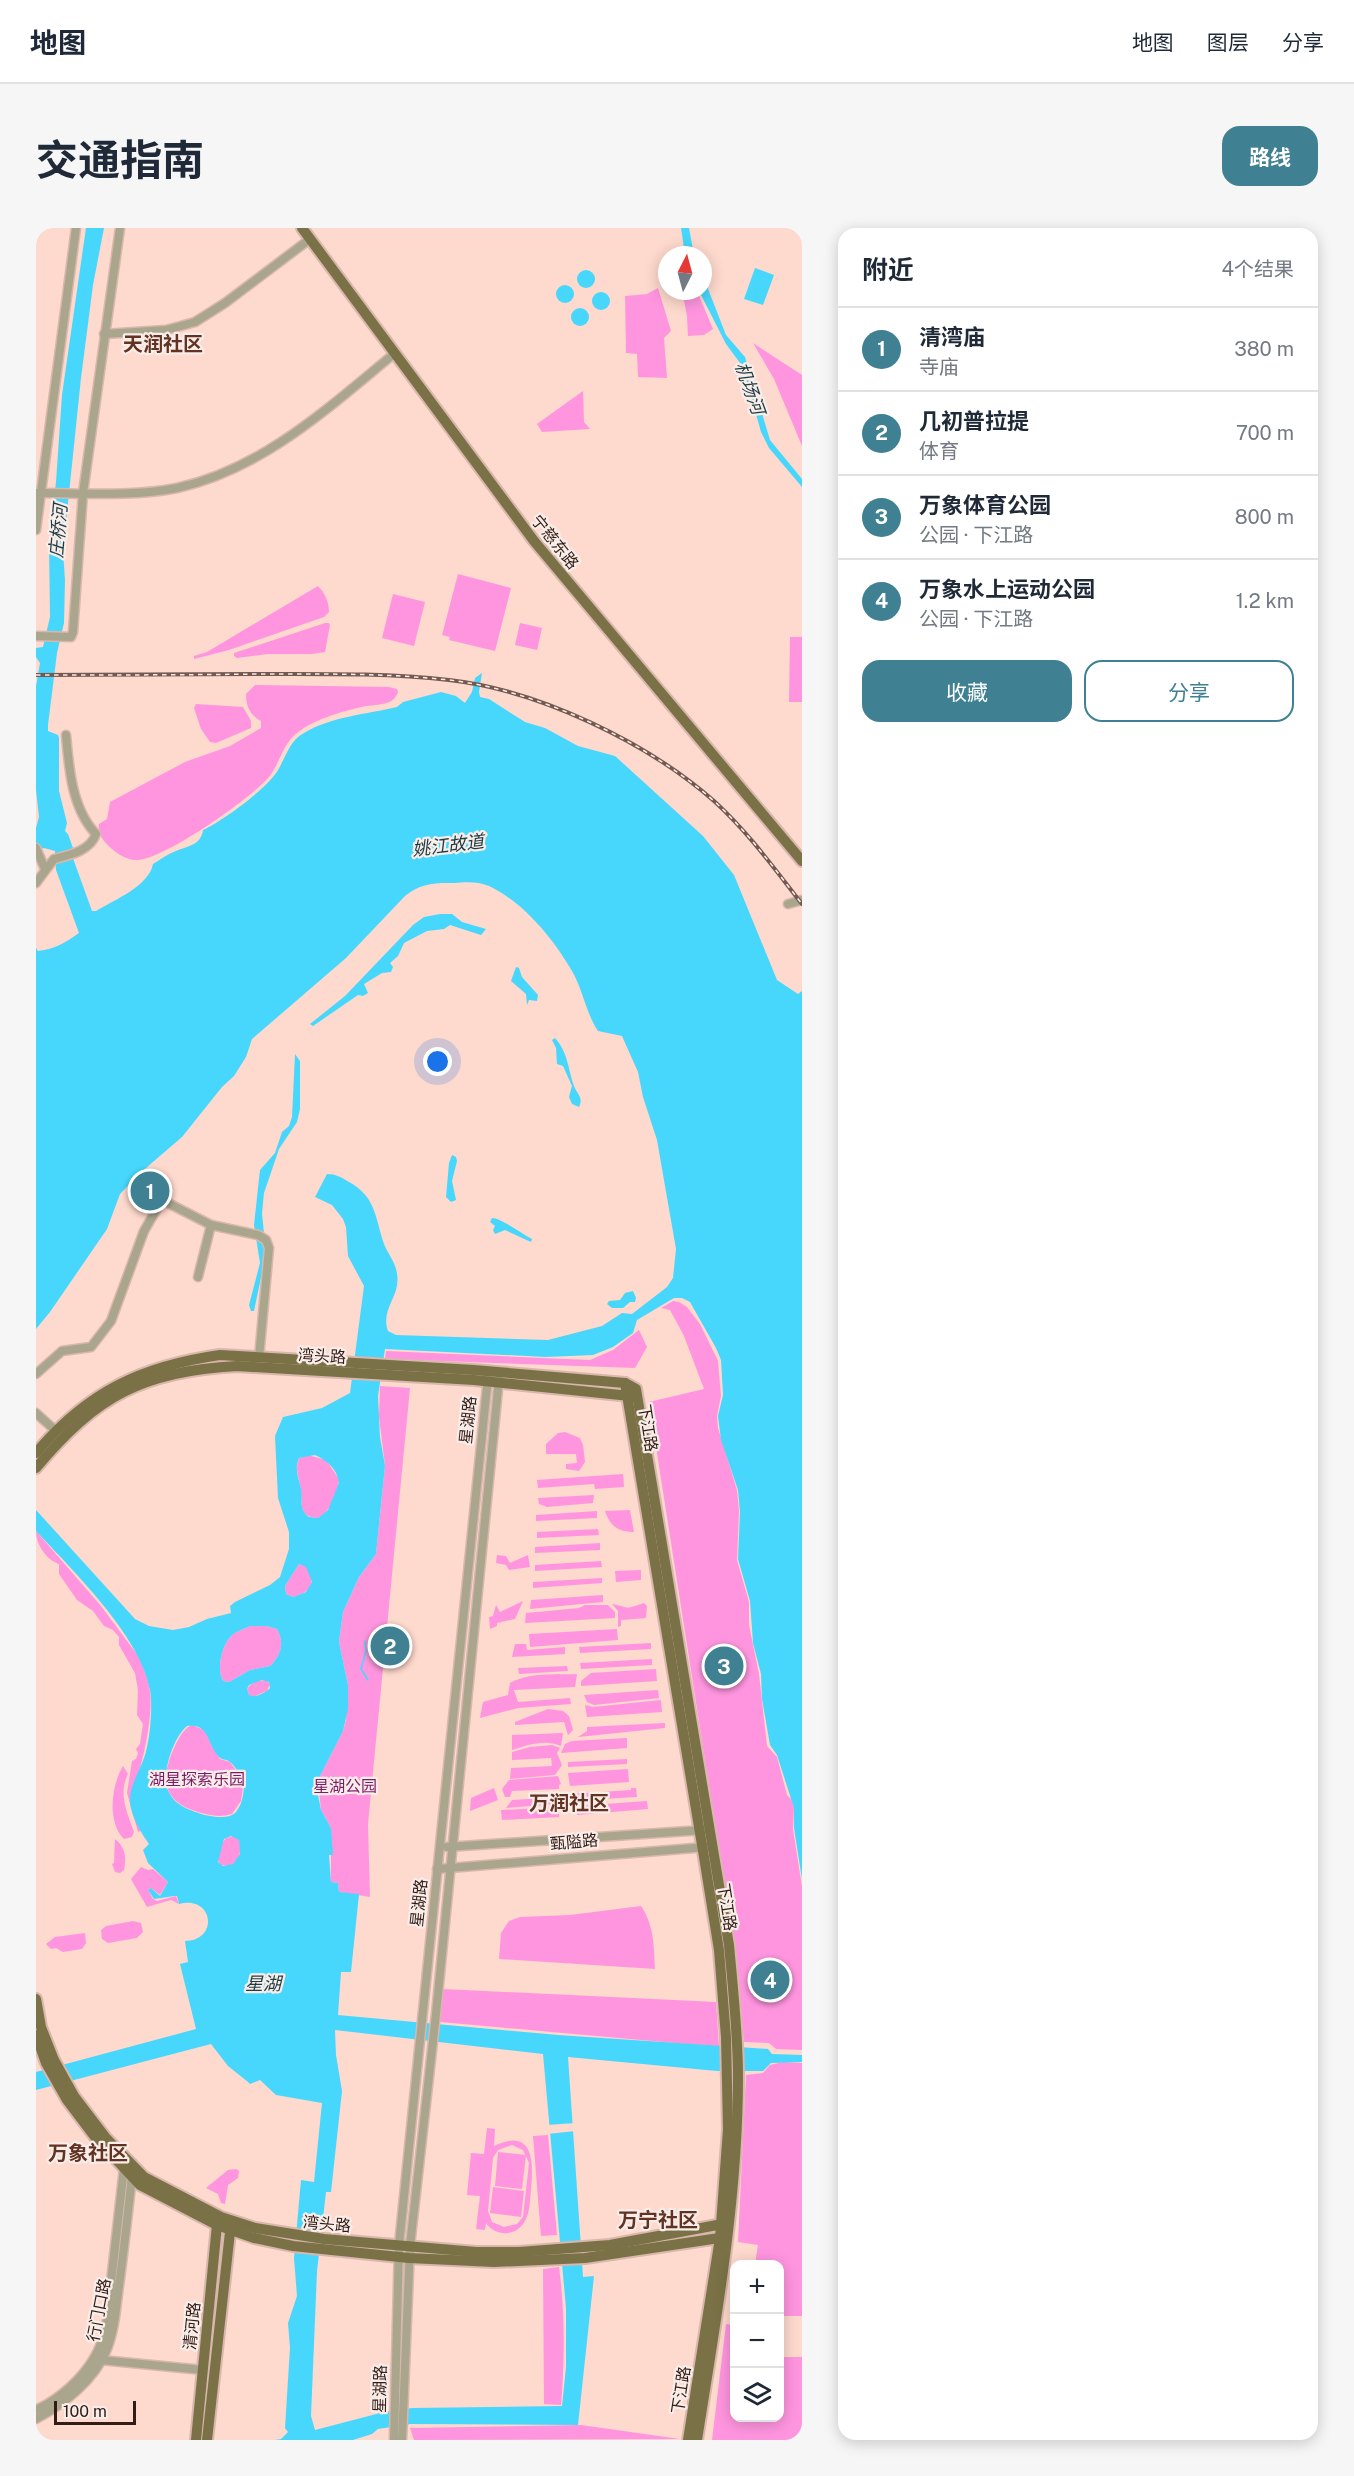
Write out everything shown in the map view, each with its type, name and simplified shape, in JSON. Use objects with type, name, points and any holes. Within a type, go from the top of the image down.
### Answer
[{"type":"main road","name":"宁慈东路","points":[[302,228],[534,541],[802,861]]},
{"type":"main road","name":"湾头路","points":[[36,1453],[76,1412],[108,1390],[145,1372],[181,1361],[220,1355],[633,1388]]},
{"type":"main road","name":"湾头路","points":[[36,1468],[63,1435],[100,1405],[131,1386],[206,1367],[237,1365],[350,1367]]},
{"type":"main road","name":"湾头路","points":[[493,1377],[626,1396]]},
{"type":"main road","name":"下江路","points":[[633,1388],[626,1396],[630,1406],[705,1830]]},
{"type":"main road","name":"下江路","points":[[633,1388],[707,1847],[729,1945],[733,2074],[728,2129],[726,2223],[697,2440]]},
{"type":"main road","name":"湾头路","points":[[36,1999],[50,2061]]},
{"type":"main road","name":"湾头路","points":[[36,2035],[95,2137],[140,2185],[265,2241],[323,2244],[404,2257],[494,2262],[724,2237]]},
{"type":"main road","name":"湾头路","points":[[64,2086],[106,2138],[144,2177],[225,2223]]},
{"type":"main road","name":"清河路","points":[[196,2440],[203,2370],[225,2223]]},
{"type":"main road","name":"清河路","points":[[207,2440],[225,2223]]},
{"type":"main road","name":"湾头路","points":[[584,2253],[726,2223]]},
{"type":"main road","name":"湾头路","points":[[323,2244],[404,2245],[476,2252],[557,2255]]},
{"type":"main road","name":"下江路","points":[[688,2440],[719,2274]]},
{"type":"street","points":[[36,530],[76,228]]},
{"type":"street","points":[[36,636],[66,638],[71,637],[73,632],[83,493],[120,228]]},
{"type":"street","points":[[104,334],[166,330],[195,322],[225,303],[310,239]]},
{"type":"street","points":[[41,493],[168,489],[224,473],[260,457],[325,411],[395,353]]},
{"type":"street","points":[[36,883],[54,859],[75,854],[94,840],[96,834],[87,824],[71,779],[66,735]]},
{"type":"street","points":[[36,850],[45,869]]},
{"type":"street","points":[[788,904],[802,900]]},
{"type":"street","points":[[36,1374],[62,1351],[91,1347],[111,1321],[144,1231],[162,1200],[211,1225],[258,1235],[266,1240],[269,1248],[259,1358]]},
{"type":"street","points":[[198,1277],[211,1225]]},
{"type":"street","name":"星湖路","points":[[402,2440],[404,2245],[419,2043],[484,1408],[493,1377]]},
{"type":"street","name":"星湖路","points":[[404,2245],[436,2014],[496,1413],[493,1377]]},
{"type":"street","points":[[484,1408],[496,1413]]},
{"type":"street","points":[[36,1413],[56,1431]]},
{"type":"street","name":"甄隘路","points":[[439,1848],[705,1830]]},
{"type":"street","name":"甄隘路","points":[[437,1869],[707,1847]]},
{"type":"street","points":[[435,1892],[448,1892]]},
{"type":"street","name":"行门口路","points":[[36,2419],[57,2408],[76,2391],[107,2350],[115,2318],[128,2172]]},
{"type":"street","name":"行门口路","points":[[36,2410],[62,2394],[77,2381],[94,2358],[102,2339],[109,2309],[128,2172]]},
{"type":"street","name":"星湖路","points":[[394,2440],[404,2257]]},
{"type":"street","points":[[101,2360],[203,2370]]},
{"type":"green space","points":[[658,288],[658,300],[662,300],[671,331],[664,338],[667,378],[638,377],[637,354],[626,353],[625,296],[647,294]]},
{"type":"green space","points":[[684,300],[701,300],[713,329],[704,335],[688,336]]},
{"type":"green space","points":[[753,343],[802,375],[802,446],[774,379]]},
{"type":"green space","points":[[583,391],[584,422],[590,429],[542,432],[537,424]]},
{"type":"green space","points":[[458,574],[511,588],[495,651],[449,640],[450,637],[442,635]]},
{"type":"green space","points":[[318,586],[325,595],[328,605],[329,612],[324,617],[229,650],[194,659],[194,656],[207,652]]},
{"type":"green space","points":[[393,594],[425,602],[414,646],[382,638]]},
{"type":"green space","points":[[325,623],[330,625],[325,652],[268,654],[237,658],[234,656],[234,653]]},
{"type":"green space","points":[[520,623],[542,628],[537,650],[515,645]]},
{"type":"green space","points":[[790,637],[802,637],[802,702],[789,702]]},
{"type":"green space","points":[[255,685],[389,687],[397,689],[398,692],[389,702],[330,716],[298,732],[285,747],[269,777],[259,787],[183,841],[147,858],[134,860],[120,855],[110,847],[101,837],[99,824],[107,819],[110,802],[185,762],[230,746],[261,728],[261,721],[251,713],[246,698],[246,694]]},
{"type":"green space","points":[[196,704],[243,707],[251,721],[251,728],[216,743],[210,742],[201,729],[194,708]]},
{"type":"green space","points":[[673,1301],[687,1307],[700,1324],[718,1361],[721,1396],[717,1416],[718,1428],[737,1490],[739,1511],[737,1560],[749,1602],[749,1625],[759,1674],[767,1746],[777,1757],[787,1795],[792,1800],[794,1808],[793,1829],[802,1887],[802,2050],[776,2049],[769,2043],[744,2042],[735,1952],[649,1402],[704,1389],[684,1336],[670,1310],[661,1308]]},
{"type":"green space","points":[[639,1330],[647,1347],[635,1368],[385,1359],[386,1351],[590,1360],[613,1350]]},
{"type":"green space","name":"星湖公园","points":[[380,1386],[410,1388],[368,1824],[370,1897],[339,1892],[338,1883],[331,1882],[331,1828],[321,1810],[319,1791],[320,1776],[343,1731],[346,1720],[348,1685],[339,1642],[343,1612],[359,1577],[376,1554],[385,1466],[379,1416]]},
{"type":"green space","points":[[565,1432],[580,1438],[583,1445],[585,1462],[579,1471],[566,1469],[566,1464],[577,1463],[576,1454],[546,1454],[546,1444],[558,1433]]},
{"type":"green space","points":[[308,1455],[326,1460],[339,1479],[338,1490],[333,1501],[327,1511],[318,1518],[307,1516],[302,1505],[297,1467],[299,1458]]},
{"type":"green space","points":[[623,1474],[624,1487],[595,1489],[594,1484],[538,1488],[537,1480]]},
{"type":"green space","points":[[594,1495],[593,1503],[547,1507],[539,1504],[538,1498]]},
{"type":"green space","points":[[630,1510],[634,1532],[623,1531],[615,1527],[609,1521],[605,1511]]},
{"type":"green space","points":[[597,1511],[597,1518],[536,1521],[536,1515]]},
{"type":"green space","points":[[598,1529],[599,1535],[537,1538],[537,1532]]},
{"type":"green space","points":[[36,1531],[101,1606],[139,1657],[146,1674],[150,1692],[149,1722],[144,1752],[131,1798],[135,1818],[141,1831],[138,1832],[127,1793],[132,1761],[136,1759],[138,1753],[136,1749],[140,1744],[143,1724],[137,1715],[138,1690],[135,1673],[119,1645],[119,1637],[113,1630],[104,1626],[93,1611],[77,1600],[59,1574],[59,1564],[50,1559],[40,1547]]},
{"type":"green space","points":[[600,1543],[600,1550],[535,1553],[535,1547]]},
{"type":"green space","points":[[497,1555],[506,1556],[510,1563],[528,1555],[530,1567],[509,1570],[506,1565],[496,1563]]},
{"type":"green space","points":[[601,1561],[602,1567],[535,1571],[535,1565]]},
{"type":"green space","points":[[299,1564],[306,1566],[312,1583],[305,1592],[293,1597],[286,1594],[285,1586]]},
{"type":"green space","points":[[641,1570],[641,1580],[616,1582],[615,1571]]},
{"type":"green space","points":[[602,1578],[602,1583],[533,1588],[533,1582]]},
{"type":"green space","points":[[603,1595],[603,1602],[530,1609],[531,1600]]},
{"type":"green space","points":[[523,1601],[515,1619],[497,1623],[497,1626],[490,1629],[489,1617],[493,1616],[496,1605],[500,1612]]},
{"type":"green space","points":[[644,1603],[647,1606],[646,1618],[621,1620],[621,1626],[618,1627],[618,1611],[612,1604],[628,1608]]},
{"type":"green space","points":[[585,1605],[608,1605],[615,1612],[615,1618],[525,1623],[526,1613],[579,1608]]},
{"type":"green space","points":[[250,1626],[277,1629],[281,1644],[277,1658],[270,1666],[250,1670],[229,1682],[223,1681],[220,1664],[225,1644],[232,1635]]},
{"type":"green space","points":[[617,1629],[618,1640],[530,1647],[529,1634]]},
{"type":"green space","points":[[651,1643],[651,1649],[580,1653],[579,1647]]},
{"type":"green space","points":[[515,1644],[526,1644],[527,1650],[565,1647],[565,1654],[512,1657]]},
{"type":"green space","points":[[652,1659],[652,1665],[581,1669],[580,1663]]},
{"type":"green space","points":[[567,1666],[568,1671],[519,1674],[518,1668]]},
{"type":"green space","points":[[656,1669],[657,1681],[581,1686],[581,1681],[591,1673]]},
{"type":"green space","points":[[577,1674],[575,1687],[514,1690],[518,1702],[570,1698],[571,1704],[518,1708],[480,1718],[483,1702],[508,1695],[510,1683],[518,1679],[542,1675]]},
{"type":"green space","points":[[266,1680],[270,1684],[267,1691],[253,1697],[249,1695],[247,1689],[251,1684]]},
{"type":"green space","points":[[658,1690],[659,1698],[594,1705],[587,1702],[584,1695]]},
{"type":"green space","points":[[661,1700],[662,1712],[587,1717],[585,1705],[593,1707]]},
{"type":"green space","points":[[548,1709],[563,1711],[569,1716],[573,1730],[568,1735],[564,1722],[515,1725],[515,1722]]},
{"type":"green space","points":[[665,1723],[665,1728],[578,1737],[587,1731],[587,1727]]},
{"type":"green space","name":"湖星探索乐园","points":[[192,1725],[204,1730],[220,1759],[230,1762],[244,1781],[241,1801],[232,1814],[214,1816],[190,1809],[176,1801],[168,1789],[167,1769],[173,1750],[182,1734]]},
{"type":"green space","points":[[563,1733],[561,1746],[542,1743],[512,1750],[512,1735]]},
{"type":"green space","points":[[627,1738],[627,1748],[561,1753],[565,1744],[572,1741]]},
{"type":"green space","points":[[552,1745],[560,1748],[557,1753],[562,1765],[555,1775],[510,1779],[511,1768],[552,1766],[551,1758],[512,1760],[512,1752],[530,1747]]},
{"type":"green space","points":[[627,1759],[627,1764],[568,1767],[568,1762]]},
{"type":"green space","points":[[123,1766],[128,1774],[124,1789],[125,1803],[134,1832],[132,1837],[124,1839],[113,1814],[116,1783]]},
{"type":"green space","points":[[628,1769],[629,1782],[570,1786],[568,1773]]},
{"type":"green space","points":[[558,1776],[561,1784],[559,1789],[512,1791],[510,1797],[505,1797],[502,1789],[509,1780]]},
{"type":"green space","points":[[494,1788],[498,1800],[470,1811],[471,1798]]},
{"type":"green space","points":[[631,1788],[636,1788],[637,1797],[586,1800],[577,1795],[571,1796],[571,1794],[631,1790]]},
{"type":"green space","points":[[559,1797],[559,1804],[506,1808],[512,1800]]},
{"type":"green space","points":[[647,1801],[648,1809],[577,1815],[577,1806]]},
{"type":"green space","points":[[559,1807],[559,1817],[502,1820],[501,1810]]},
{"type":"green space","points":[[234,1836],[239,1840],[238,1858],[230,1866],[220,1865],[218,1855],[220,1848],[226,1838]]},
{"type":"green space","points":[[115,1839],[121,1845],[125,1857],[124,1870],[120,1873],[115,1872],[112,1864],[114,1863]]},
{"type":"green space","points":[[141,1867],[148,1870],[153,1869],[168,1882],[160,1895],[151,1888],[148,1890],[153,1899],[157,1901],[176,1896],[179,1904],[171,1900],[147,1907],[131,1879]]},
{"type":"green space","points":[[641,1906],[651,1928],[655,1969],[499,1959],[501,1933],[509,1921],[520,1917],[570,1915]]},
{"type":"green space","points":[[133,1921],[141,1923],[143,1932],[137,1938],[108,1943],[102,1939],[101,1930],[106,1926]]},
{"type":"green space","points":[[85,1933],[86,1943],[82,1949],[63,1952],[56,1948],[51,1949],[46,1944],[55,1937]]},
{"type":"green space","points":[[443,1989],[716,2002],[719,2047],[440,2022]]},
{"type":"green space","points":[[783,2062],[802,2063],[802,2316],[784,2316],[784,2260],[756,2260],[758,2245],[738,2242],[746,2075],[763,2073],[770,2065]]},
{"type":"green space","points":[[487,2128],[495,2129],[494,2146],[507,2141],[517,2141],[524,2144],[528,2150],[532,2168],[529,2210],[525,2221],[517,2230],[500,2233],[486,2223],[485,2230],[476,2229],[480,2196],[467,2195],[471,2153],[484,2154]],"holes":[[[512,2145],[523,2150],[529,2163],[523,2217],[517,2224],[504,2227],[492,2222],[488,2211],[493,2158],[498,2150]]]},
{"type":"green space","points":[[548,2135],[557,2235],[541,2236],[533,2136]]},
{"type":"green space","points":[[498,2152],[526,2155],[522,2189],[495,2186]]},
{"type":"green space","points":[[228,2170],[239,2171],[238,2178],[228,2185],[225,2204],[221,2203],[218,2194],[206,2188]]},
{"type":"green space","points":[[493,2187],[524,2191],[521,2217],[490,2213]]},
{"type":"green space","points":[[559,2267],[564,2336],[561,2405],[544,2404],[543,2269]]},
{"type":"green space","points":[[726,2324],[730,2324],[730,2422],[784,2422],[784,2357],[802,2357],[802,2440],[712,2440]]},
{"type":"green space","points":[[581,2425],[680,2439],[414,2440],[410,2428]]},
{"type":"water","points":[[86,228],[104,228],[93,285],[81,378],[63,551],[64,623],[57,653],[48,725],[48,731],[58,735],[59,738],[59,791],[67,823],[65,831],[73,848],[70,850],[92,911],[130,892],[145,879],[153,864],[197,842],[203,830],[221,820],[254,795],[272,778],[291,745],[299,736],[325,723],[397,707],[403,702],[441,692],[456,696],[465,703],[472,692],[475,678],[482,673],[480,697],[489,699],[525,722],[545,728],[578,746],[615,756],[703,836],[734,875],[777,980],[798,994],[802,991],[802,1879],[794,1828],[794,1808],[777,1755],[770,1745],[762,1699],[761,1674],[753,1643],[750,1601],[738,1559],[740,1512],[738,1490],[721,1440],[718,1416],[723,1395],[721,1360],[690,1302],[682,1298],[674,1298],[637,1320],[633,1333],[613,1347],[593,1355],[546,1357],[385,1349],[378,1396],[380,1437],[385,1466],[376,1554],[359,1577],[343,1612],[339,1642],[348,1685],[348,1709],[343,1731],[320,1776],[318,1795],[321,1810],[331,1828],[333,1855],[329,1855],[331,1882],[338,1883],[339,1892],[359,1894],[351,1972],[341,1972],[338,2015],[558,2035],[768,2049],[772,2054],[802,2055],[802,2062],[771,2063],[763,2071],[717,2071],[568,2057],[583,2277],[594,2276],[578,2425],[411,2424],[378,2429],[372,2434],[353,2440],[275,2440],[281,2439],[288,2432],[285,2428],[290,2348],[288,2323],[297,2296],[294,2258],[301,2180],[314,2182],[322,2103],[276,2095],[260,2080],[250,2084],[228,2066],[211,2044],[36,2090],[36,2072],[196,2029],[180,1964],[188,1962],[185,1941],[196,1939],[203,1934],[208,1919],[199,1906],[191,1903],[179,1904],[177,1896],[154,1899],[148,1890],[151,1888],[160,1896],[168,1882],[148,1863],[143,1850],[149,1844],[134,1819],[130,1802],[133,1785],[148,1743],[151,1697],[144,1669],[119,1626],[103,1605],[36,1531],[36,1510],[135,1619],[149,1626],[173,1630],[231,1613],[230,1606],[235,1602],[270,1585],[280,1577],[289,1549],[289,1532],[278,1498],[275,1436],[283,1417],[322,1408],[350,1393],[364,1286],[348,1256],[346,1227],[343,1219],[332,1205],[315,1197],[327,1174],[338,1176],[358,1188],[365,1194],[373,1208],[384,1244],[396,1270],[396,1289],[388,1309],[386,1323],[388,1331],[396,1335],[548,1340],[602,1326],[622,1313],[632,1314],[667,1287],[673,1278],[676,1249],[657,1140],[643,1097],[638,1072],[622,1036],[598,1031],[590,1017],[576,978],[564,959],[536,922],[514,901],[484,884],[436,883],[420,887],[405,896],[346,958],[252,1039],[246,1057],[234,1076],[222,1087],[182,1137],[139,1174],[120,1194],[107,1229],[36,1329],[36,948],[38,951],[55,947],[79,933],[56,870],[55,851],[44,848],[36,850],[36,828],[39,817],[36,790],[36,686],[40,663],[36,657],[36,648],[43,647],[50,617],[49,543],[62,395]],"holes":[[[315,1455],[331,1466],[338,1478],[339,1483],[328,1510],[318,1518],[309,1517],[302,1508],[297,1470],[299,1458]],[[299,1564],[306,1567],[312,1582],[306,1592],[293,1597],[286,1594],[285,1586]],[[250,1626],[277,1629],[281,1639],[279,1653],[270,1666],[250,1670],[229,1682],[223,1681],[220,1670],[221,1657],[225,1644],[236,1632]],[[262,1680],[269,1682],[270,1688],[257,1695],[249,1695],[247,1689],[249,1685]],[[187,1726],[200,1728],[207,1735],[218,1756],[234,1766],[244,1781],[243,1797],[236,1812],[224,1817],[208,1816],[184,1807],[173,1798],[165,1785],[165,1778],[168,1762],[178,1738]],[[231,1836],[239,1840],[240,1854],[233,1864],[223,1866],[218,1862],[224,1839]],[[335,2030],[543,2054],[566,2308],[566,2367],[562,2406],[412,2408],[384,2412],[315,2430],[311,2416],[317,2271],[326,2192],[331,2192],[342,2091],[336,2055]]]},
{"type":"water","points":[[681,228],[689,228],[692,246],[684,246]]},
{"type":"water","points":[[755,268],[774,275],[763,305],[744,299]]},
{"type":"water","points":[[586,270],[592,273],[595,279],[592,285],[586,288],[580,285],[577,279],[580,273]]},
{"type":"water","points":[[565,285],[571,288],[574,294],[571,300],[565,303],[559,300],[556,294],[559,288]]},
{"type":"water","points":[[601,292],[607,295],[610,301],[607,307],[601,310],[595,307],[592,301],[595,295]]},
{"type":"water","name":"机场河","points":[[712,299],[726,335],[745,357],[770,440],[802,479],[802,487],[769,448],[761,432],[743,367],[726,344],[704,300]]},
{"type":"water","points":[[580,308],[586,311],[589,317],[586,323],[580,326],[574,323],[571,317],[574,311]]},
{"type":"water","points":[[452,914],[462,922],[486,929],[481,935],[450,925],[444,929],[427,931],[404,943],[398,956],[390,963],[393,967],[391,972],[382,973],[364,984],[368,993],[363,996],[358,995],[313,1026],[310,1024],[345,996],[413,925],[424,917]]},
{"type":"water","points":[[516,967],[538,995],[537,1001],[529,1000],[527,1005],[526,994],[511,981]]},
{"type":"water","points":[[555,1038],[565,1055],[580,1099],[579,1107],[572,1104],[569,1097],[572,1086],[563,1066],[557,1064],[556,1048],[552,1040]]},
{"type":"water","points":[[295,1054],[300,1061],[300,1109],[297,1122],[279,1149],[264,1193],[262,1213],[266,1254],[254,1311],[251,1311],[249,1305],[260,1263],[254,1225],[260,1170],[275,1153],[282,1132],[289,1126],[292,1117]]},
{"type":"water","points":[[452,1155],[457,1161],[452,1181],[456,1200],[451,1202],[446,1197],[449,1163]]},
{"type":"water","points":[[492,1218],[506,1223],[532,1239],[531,1242],[505,1230],[495,1234],[493,1230],[495,1226],[490,1222]]},
{"type":"water","points":[[633,1291],[635,1302],[630,1302],[623,1308],[612,1308],[607,1304],[609,1301],[620,1300],[625,1293]]},
{"type":"pier","points":[[576,2123],[576,2131],[547,2134],[546,2125]]},
{"type":"waterway","points":[[365,1641],[366,1651],[361,1669],[368,1680]]},
{"type":"railway","points":[[36,675],[378,675],[449,680],[519,695],[590,722],[624,739],[687,779],[738,825],[802,904]]},
{"type":"place","name":"清湾庙","points":[[150,1191]]},
{"type":"place","name":"几初普拉提","points":[[390,1646]]},
{"type":"place","name":"万象体育公园","points":[[724,1666]]},
{"type":"place","name":"万象水上运动公园","points":[[770,1980]]},
{"type":"district","name":"天润社区","points":[[163,344]]},
{"type":"district","name":"万润社区","points":[[569,1803]]},
{"type":"district","name":"万象社区","points":[[88,2153]]},
{"type":"district","name":"万宁社区","points":[[658,2220]]},
{"type":"water label","name":"庄桥河","points":[[58,531]]},
{"type":"water label","name":"姚江故道","points":[[448,845]]},
{"type":"water label","name":"星湖","points":[[263,1983]]}]
